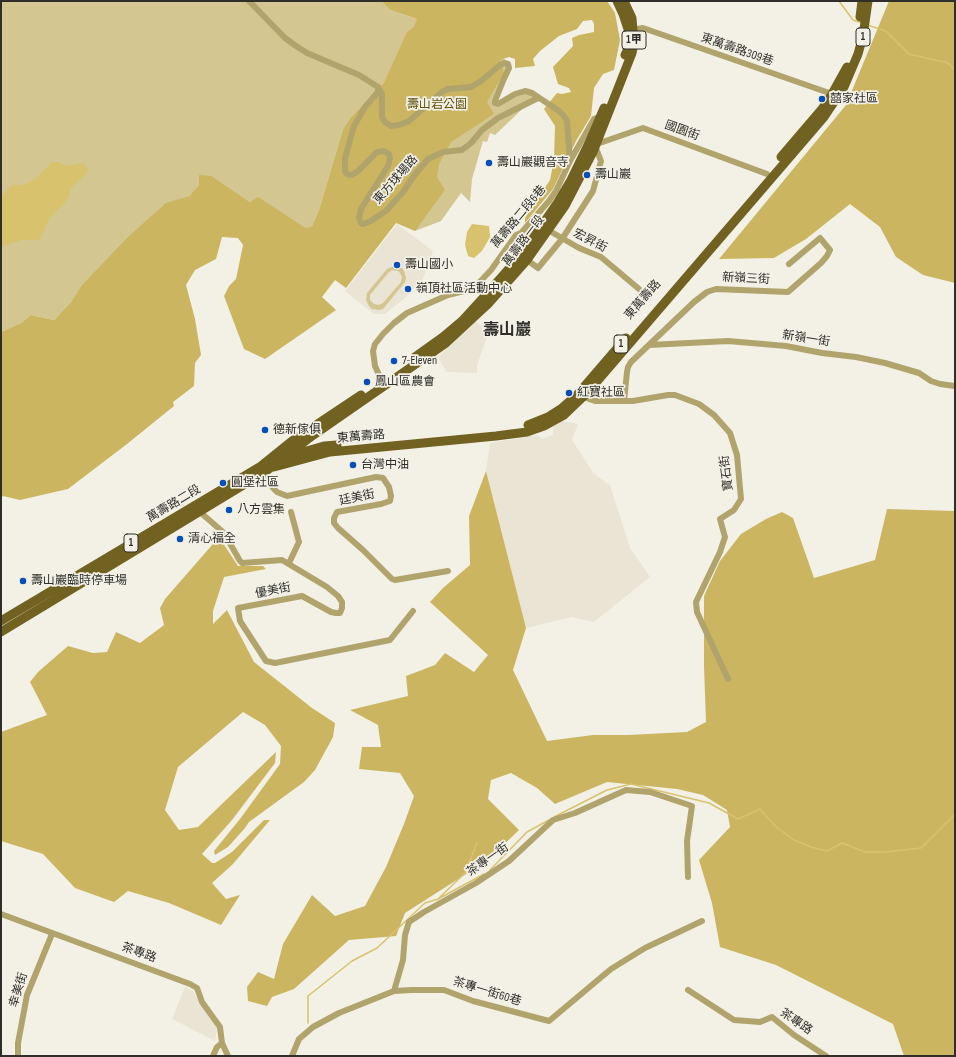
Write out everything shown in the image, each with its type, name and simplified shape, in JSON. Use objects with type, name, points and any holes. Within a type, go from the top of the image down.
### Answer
[{"type":"main road","name":"萬壽路一段","points":[[280,456],[292,440],[446,343],[493,298],[527,260],[565,206],[632,53],[634,42],[631,30],[617,1]]},
{"type":"main road","name":"萬壽路一段","points":[[624,1],[632,18],[631,30]]},
{"type":"main road","name":"東萬壽路","points":[[266,469],[330,452],[527,432],[544,426],[564,414],[824,117],[835,95],[855,46],[860,26],[862,1]]},
{"type":"main road","name":"東萬壽路","points":[[280,456],[320,448],[502,430],[523,426],[536,423],[548,417],[580,396],[835,95],[851,72],[863,36],[868,1]]},
{"type":"main road","name":"萬壽路一段","points":[[280,456],[312,436],[383,384],[462,321],[504,276],[522,254],[558,202],[592,145]]},
{"type":"main road","points":[[312,436],[312,440],[320,448]]},
{"type":"main road","name":"萬壽路二段","points":[[1,632],[200,512],[266,469],[280,456]]},
{"type":"main road","name":"萬壽路二段","points":[[1,621],[266,469]]},
{"type":"street","points":[[249,1],[285,38],[296,46],[308,53],[359,75],[378,87],[382,94],[382,116],[385,122],[391,126],[409,121],[442,92],[448,89],[471,87],[504,63],[508,64],[509,68],[500,87],[495,103],[498,104],[515,94],[529,91],[559,110],[567,121],[570,161]]},
{"type":"street","name":"東萬壽路309巷","points":[[631,30],[643,28],[835,95]]},
{"type":"street","name":"東方球場路","points":[[378,87],[378,92],[365,107],[354,126],[345,158],[347,174],[351,175],[357,172],[377,152],[384,150],[389,154],[390,158],[388,166],[361,208],[360,218],[361,223],[363,224],[371,221],[388,210],[428,159],[443,152],[462,150],[482,130],[498,118],[538,98]]},
{"type":"street","points":[[570,161],[594,119],[603,118]]},
{"type":"street","name":"國園街","points":[[592,145],[643,128],[767,174]]},
{"type":"street","points":[[527,260],[538,268],[562,239],[593,191],[601,161],[592,145]]},
{"type":"street","name":"萬壽路二段6巷","points":[[383,384],[375,366],[373,351],[375,344],[383,334],[407,313],[448,295],[475,287],[491,270],[516,235],[521,233],[549,201],[556,191],[570,161]]},
{"type":"street","name":"宏昇街","points":[[548,230],[562,239],[601,257],[639,289]]},
{"type":"street","name":"新嶺三街","points":[[624,401],[628,367],[631,362],[707,292],[716,289],[788,292],[821,263],[830,250],[820,238],[790,264]]},
{"type":"street","name":"新嶺一街","points":[[650,345],[728,341],[786,346],[885,363],[919,373],[931,381],[940,384],[955,386]]},
{"type":"street","name":"寶石街","points":[[580,396],[595,401],[637,401],[668,395],[682,396],[700,404],[714,415],[730,434],[737,455],[741,499],[734,510],[720,520],[725,537],[720,552],[696,602],[697,612],[728,679]]},
{"type":"street","name":"廷美街","points":[[266,469],[274,488],[278,492],[287,496],[376,477],[383,478],[389,487],[391,496],[390,501],[337,512],[334,518],[334,523],[392,579],[395,580],[448,571]]},
{"type":"street","name":"優美街","points":[[200,512],[224,533],[240,561],[282,560],[327,587],[338,596],[342,602],[340,613],[331,612],[302,596],[238,608],[240,621],[266,661],[274,663],[390,640],[413,611]]},
{"type":"street","points":[[289,563],[299,542],[291,512]]},
{"type":"street","name":"茶專一街","points":[[394,991],[403,960],[405,935],[409,922],[509,862],[553,820],[575,813],[626,790],[650,792],[692,806],[687,841],[688,877]]},
{"type":"street","name":"茶專路","points":[[1,914],[190,984],[197,988],[202,1002],[220,1027],[222,1042],[228,1056]]},
{"type":"street","name":"茶專一街60巷","points":[[394,991],[444,990],[473,1001],[549,1021],[611,969],[645,948],[702,921]]},
{"type":"street","name":"幸美街","points":[[18,1056],[18,1043],[27,995],[52,934]]},
{"type":"street","name":"茶專路","points":[[688,990],[734,1020],[760,1022],[772,1017],[794,1035],[826,1056]]},
{"type":"street","points":[[292,1056],[299,1039],[313,1027],[339,1013],[394,991]]},
{"type":"street","points":[[213,1056],[217,1047],[222,1042]]},
{"type":"shaded area","points":[[52,162],[59,162],[67,166],[83,163],[88,170],[87,173],[70,189],[69,196],[64,204],[49,218],[41,238],[38,240],[21,240],[1,247],[1,197],[12,185],[24,185],[35,179]]},
{"type":"shaded area","name":"壽山國小","points":[[397,224],[433,251],[423,279],[405,298],[385,314],[374,314],[345,291]]},
{"type":"shaded area","points":[[472,224],[489,226],[490,237],[482,251],[474,258],[468,256],[465,245],[467,232]]},
{"type":"shaded area","points":[[476,322],[489,331],[477,365],[477,373],[446,372],[438,357]]},
{"type":"shaded area","points":[[562,421],[578,424],[572,440],[594,474],[610,485],[630,548],[650,577],[594,622],[571,617],[526,628],[486,471],[490,443],[537,435],[542,439],[553,435],[553,427]]},
{"type":"shaded area","points":[[185,987],[193,991],[200,1004],[215,1023],[217,1029],[215,1041],[172,1019]]},
{"type":"green space","name":"壽山岩公園","points":[[1,1],[381,1],[390,10],[417,19],[500,53],[508,64],[495,102],[521,92],[536,96],[495,135],[490,133],[487,142],[483,141],[472,179],[470,202],[461,193],[441,221],[415,231],[396,222],[377,90],[350,118],[343,129],[319,210],[312,226],[306,228],[258,198],[250,202],[212,176],[199,185],[189,196],[166,204],[81,286],[71,302],[54,320],[31,315],[21,323],[1,332]]},
{"type":"green space","name":"壽山岩公園","points":[[381,1],[607,1],[615,13],[620,40],[614,70],[603,74],[594,88],[591,116],[576,141],[553,189],[525,223],[525,218],[550,180],[554,160],[555,126],[544,109],[557,93],[562,94],[571,92],[569,88],[558,84],[553,67],[573,46],[572,38],[594,32],[594,24],[592,20],[583,21],[577,29],[559,36],[540,51],[533,59],[535,66],[515,68],[515,59],[509,57],[500,60],[504,73],[487,102],[494,114],[451,142],[439,164],[437,177],[445,190],[415,231],[396,223],[346,288],[335,280],[322,297],[336,310],[265,359],[244,349],[224,296],[229,286],[236,279],[243,245],[238,238],[222,237],[216,259],[195,270],[186,285],[195,319],[201,355],[195,363],[194,386],[173,402],[174,406],[68,489],[20,500],[3,496],[1,498],[1,332],[21,323],[31,315],[54,320],[71,302],[81,286],[129,236],[166,203],[189,196],[199,185],[199,175],[212,176],[250,202],[258,197],[306,228],[312,226],[319,210],[343,129],[350,118],[384,83],[407,32],[414,27],[417,19],[390,10]]},
{"type":"green space","points":[[889,1],[955,1],[955,283],[923,275],[896,257],[880,227],[850,204],[806,239],[774,258],[719,259],[846,105]]},
{"type":"green space","points":[[394,266],[402,268],[406,278],[405,282],[383,309],[372,309],[366,300],[367,293],[387,269]],"holes":[[[392,270],[398,271],[402,277],[401,282],[383,303],[379,305],[374,304],[370,300],[370,295],[388,273]]]},
{"type":"green space","points":[[486,471],[526,628],[513,670],[547,741],[593,735],[687,732],[706,722],[704,596],[720,561],[741,534],[766,519],[782,512],[793,518],[814,578],[875,560],[887,509],[955,511],[955,1056],[904,1056],[893,1024],[776,965],[720,947],[712,903],[699,860],[730,827],[727,810],[703,795],[677,789],[607,782],[555,804],[537,788],[511,773],[491,780],[488,799],[519,830],[488,860],[405,913],[396,936],[349,940],[294,989],[272,997],[267,1006],[248,1001],[247,987],[258,972],[274,979],[283,944],[312,895],[335,916],[365,906],[386,867],[414,796],[400,773],[359,769],[362,747],[381,747],[378,725],[350,710],[408,696],[406,676],[435,665],[445,653],[474,672],[488,655],[430,602],[443,588],[470,565],[469,516]]},
{"type":"green space","points":[[219,537],[238,566],[263,566],[266,569],[224,577],[213,611],[213,624],[227,610],[254,662],[312,708],[335,723],[333,737],[315,770],[304,782],[249,822],[228,847],[215,855],[214,851],[240,819],[280,764],[281,746],[265,725],[243,712],[178,767],[165,810],[179,830],[198,827],[276,752],[275,763],[232,820],[202,854],[212,863],[215,863],[232,852],[264,820],[270,820],[233,864],[212,883],[226,899],[240,895],[221,925],[169,903],[128,891],[114,902],[75,888],[43,854],[1,841],[1,732],[47,715],[30,682],[38,672],[68,646],[93,653],[107,652],[116,632],[140,643],[164,625],[160,608],[165,599]]},
{"type":"waterway","points":[[839,1],[853,20],[862,23]]},
{"type":"waterway","points":[[867,25],[886,31],[909,54],[948,63],[955,70]]},
{"type":"waterway","points":[[554,817],[607,790],[631,784],[709,803],[738,819],[760,809],[775,826],[794,840],[811,847],[827,851],[842,843],[865,852],[885,852],[921,848],[955,814]]},
{"type":"waterway","points":[[490,870],[527,832],[549,820]]},
{"type":"waterway","points":[[308,1023],[308,996],[352,961],[377,948],[425,903],[438,899],[465,873],[477,843]]},
{"type":"waterway","points":[[438,899],[484,874]]},
{"type":"place","name":"囍家社區","points":[[822,99]]},
{"type":"place","name":"壽山巖觀音寺","points":[[489,163]]},
{"type":"place","name":"壽山巖","points":[[587,175]]},
{"type":"place","name":"壽山國小","points":[[397,265]]},
{"type":"place","name":"嶺頂社區活動中心","points":[[408,289]]},
{"type":"place","name":"7-Eleven","points":[[394,361]]},
{"type":"place","name":"鳳山區農會","points":[[367,382]]},
{"type":"place","name":"紅寶社區","points":[[569,393]]},
{"type":"place","name":"德新傢俱","points":[[265,430]]},
{"type":"place","name":"台灣中油","points":[[353,465]]},
{"type":"place","name":"圓堡社區","points":[[223,483]]},
{"type":"place","name":"八方雲集","points":[[229,510]]},
{"type":"place","name":"清心福全","points":[[180,539]]},
{"type":"place","name":"壽山巖臨時停車場","points":[[23,581]]},
{"type":"district","name":"壽山巖","points":[[507,331]]}]
